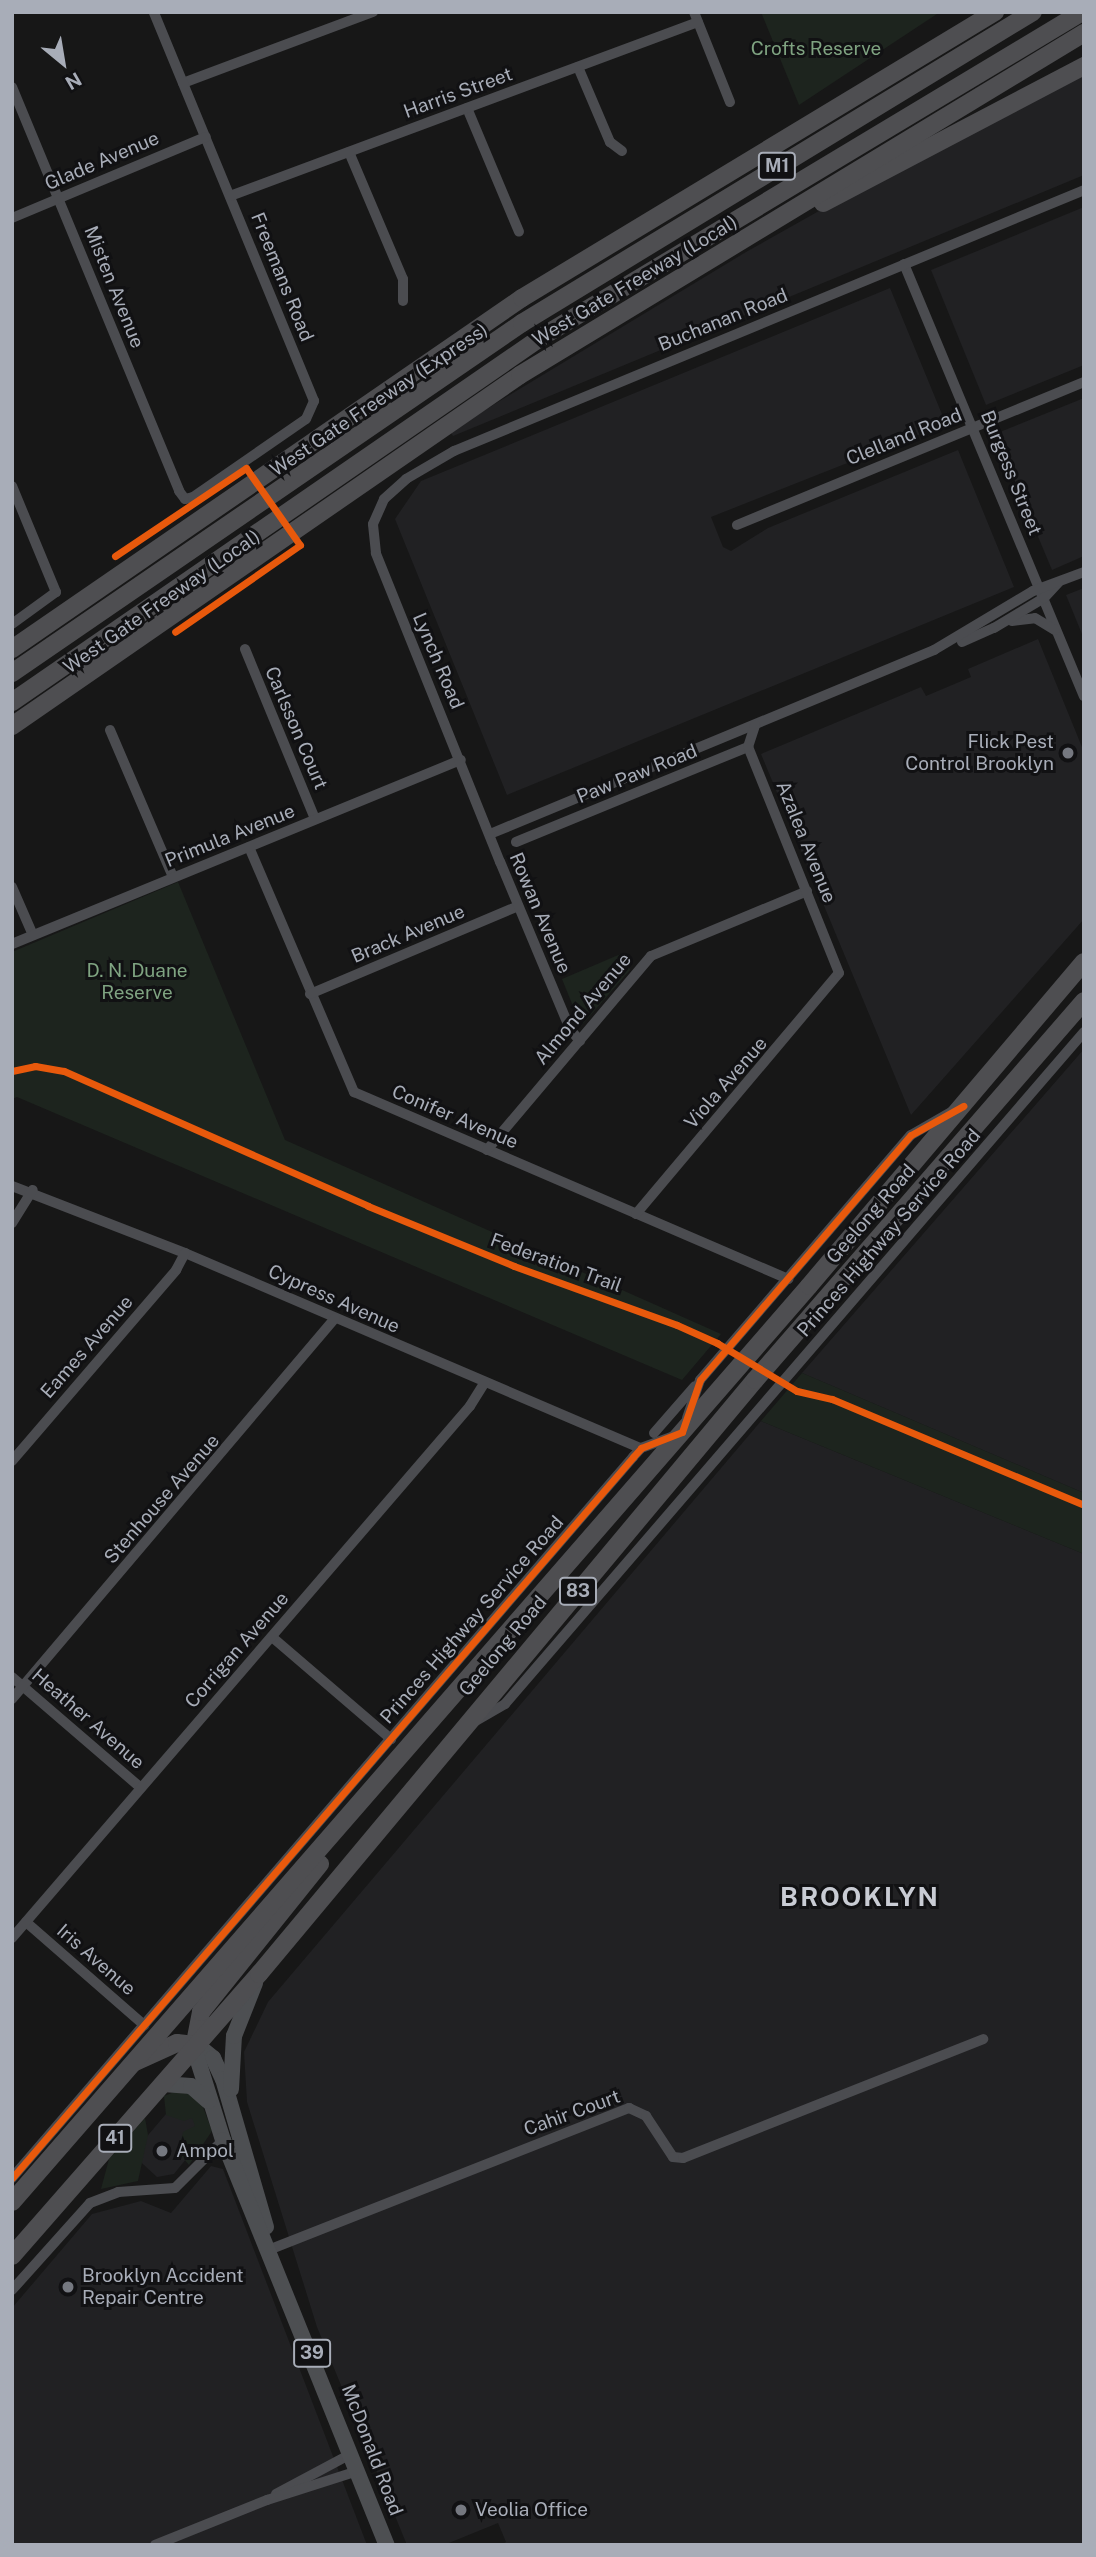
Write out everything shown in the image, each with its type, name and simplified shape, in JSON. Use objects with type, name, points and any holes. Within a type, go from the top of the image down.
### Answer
[{"type":"highway","points":[[903,66],[972,12]]},
{"type":"highway","name":"M1","points":[[12,649],[489,320],[995,12]]},
{"type":"highway","name":"West Gate Freeway (Express)","points":[[12,673],[522,323],[1033,12]]},
{"type":"highway","name":"West Gate Freeway (Express)","points":[[12,702],[543,336],[1082,12]]},
{"type":"highway","name":"West Gate Freeway (Local)","points":[[12,726],[575,342],[1084,33]]},
{"type":"highway","points":[[575,342],[860,183],[1084,66]]},
{"type":"highway","points":[[12,639],[88,596]]},
{"type":"highway","name":"Geelong Road","points":[[12,2202],[1081,971]]},
{"type":"highway","name":"Geelong Road","points":[[12,2256],[259,1974],[461,1727],[1084,1002]]},
{"type":"highway","points":[[413,1742],[435,1758]]},
{"type":"highway","points":[[195,2045],[201,2011],[318,1867],[335,1831]]},
{"type":"highway","name":"41","points":[[130,2064],[177,2043],[195,2045]]},
{"type":"main road","name":"39","points":[[232,2102],[234,2036],[259,1974]]},
{"type":"main road","name":"McDonald Road","points":[[195,2045],[213,2058],[232,2102],[271,2251]]},
{"type":"main road","name":"McDonald Road","points":[[195,2045],[223,2140],[271,2251],[387,2545]]},
{"type":"main road","points":[[163,2084],[191,2086],[212,2105]]},
{"type":"main road","points":[[223,2140],[241,2133]]},
{"type":"street","name":"Freemans Road","points":[[154,12],[314,408],[306,419],[184,499]]},
{"type":"street","points":[[183,83],[373,12]]},
{"type":"street","points":[[696,17],[730,102]]},
{"type":"street","name":"Harris Street","points":[[230,196],[578,67],[696,17]]},
{"type":"street","points":[[578,67],[610,142],[622,151]]},
{"type":"street","name":"Misten Avenue","points":[[12,87],[184,499]]},
{"type":"street","points":[[467,108],[519,232]]},
{"type":"street","name":"Glade Avenue","points":[[12,218],[206,137]]},
{"type":"street","points":[[349,152],[403,279],[403,301]]},
{"type":"street","name":"Buchanan Road","points":[[384,499],[406,479],[454,451],[1084,190]]},
{"type":"street","name":"Burgess Street","points":[[904,264],[1084,696]]},
{"type":"street","name":"Clelland Road","points":[[737,525],[1084,382]]},
{"type":"street","points":[[12,486],[57,592],[12,624]]},
{"type":"street","name":"Lynch Road","points":[[384,499],[373,524],[376,553],[490,834]]},
{"type":"street","name":"Paw Paw Road","points":[[490,834],[934,650],[994,628],[1059,582],[1084,572]]},
{"type":"street","name":"Paw Paw Road","points":[[934,650],[1042,593]]},
{"type":"street","points":[[994,628],[1018,618],[1038,618],[1063,642]]},
{"type":"street","name":"Carlsson Court","points":[[244,649],[315,820]]},
{"type":"street","points":[[728,736],[748,747],[755,725]]},
{"type":"street","points":[[110,730],[173,877]]},
{"type":"street","name":"Paw Paw Road","points":[[516,842],[748,747]]},
{"type":"street","name":"Azalea Avenue","points":[[748,747],[839,973]]},
{"type":"street","name":"Primula Avenue","points":[[12,944],[461,760]]},
{"type":"street","points":[[569,802],[576,818]]},
{"type":"street","name":"Rowan Avenue","points":[[490,834],[570,1028],[580,1041]]},
{"type":"street","name":"Conifer Avenue","points":[[249,847],[354,1092],[788,1279]]},
{"type":"street","points":[[12,887],[33,935]]},
{"type":"street","name":"Almond Avenue","points":[[487,1150],[656,953],[807,891]]},
{"type":"street","name":"Brack Avenue","points":[[310,994],[518,906]]},
{"type":"street","name":"Viola Avenue","points":[[636,1214],[839,973]]},
{"type":"street","name":"Princes Highway Service Road","points":[[461,1727],[505,1704],[1084,1032]]},
{"type":"street","name":"Princes Highway Service Road","points":[[654,1433],[911,1135],[964,1106]]},
{"type":"street","name":"Cypress Avenue","points":[[12,1186],[33,1190],[185,1253],[641,1448]]},
{"type":"street","points":[[12,1223],[33,1190]]},
{"type":"street","name":"Eames Avenue","points":[[12,1461],[176,1270],[185,1253]]},
{"type":"street","name":"Stenhouse Avenue","points":[[12,1699],[335,1318]]},
{"type":"street","name":"Princes Highway Service Road","points":[[12,2178],[641,1448],[682,1432],[700,1380]]},
{"type":"street","name":"Corrigan Avenue","points":[[12,1938],[470,1406],[485,1381]]},
{"type":"street","points":[[510,1628],[518,1591]]},
{"type":"street","points":[[272,1637],[391,1739]]},
{"type":"street","name":"Heather Avenue","points":[[12,1676],[141,1788]]},
{"type":"street","name":"Iris Avenue","points":[[26,1922],[144,2025]]},
{"type":"street","name":"Cahir Court","points":[[271,2251],[629,2108],[646,2116],[673,2157],[683,2158],[983,2039]]},
{"type":"street","points":[[12,2290],[90,2203],[118,2192],[175,2188],[223,2140]]},
{"type":"street","points":[[267,2500],[351,2454]]},
{"type":"street","points":[[155,2545],[267,2500],[358,2471]]},
{"type":"shaded area","points":[[1084,62],[1084,175],[453,436],[450,431],[746,252]]},
{"type":"shaded area","points":[[1084,207],[1084,365],[986,405],[931,270]]},
{"type":"shaded area","points":[[890,288],[946,424],[711,517],[723,547],[731,551],[768,528],[958,450],[1014,587],[507,795],[395,519],[421,481]]},
{"type":"shaded area","points":[[1084,398],[1084,556],[1052,570],[995,434]]},
{"type":"shaded area","points":[[1084,588],[1084,639],[1066,595]]},
{"type":"shaded area","points":[[1038,639],[1084,752],[1084,919],[911,1115],[761,754],[921,687],[926,696],[971,677],[968,669]]},
{"type":"shaded area","points":[[1084,1049],[1084,1493],[802,1373]]},
{"type":"shaded area","points":[[761,1421],[1084,1554],[1084,2545],[501,2545],[506,2542],[498,2523],[444,2545],[407,2545],[317,2327],[247,2102],[244,2052],[268,2002]]},
{"type":"shaded area","points":[[177,2101],[207,2133],[174,2174],[157,2177],[132,2154]]},
{"type":"shaded area","points":[[211,2166],[223,2169],[367,2545],[12,2545],[12,2308],[92,2214],[141,2201],[171,2213]]},
{"type":"green space","name":"Crofts Reserve","points":[[761,12],[940,12],[799,105]]},
{"type":"green space","name":"D. N. Duane Reserve","points":[[178,882],[285,1140],[721,1334],[682,1380],[17,1097],[12,1099],[12,952]]},
{"type":"green space","points":[[623,953],[630,970],[581,1026],[562,979]]},
{"type":"green space","points":[[802,1373],[1084,1493],[1084,1554],[761,1421]]},
{"type":"green space","points":[[182,2089],[200,2099],[212,2131],[189,2165],[178,2152],[183,2132],[195,2126],[192,2118],[184,2121],[166,2115],[164,2096]]},
{"type":"green space","points":[[145,2118],[148,2135],[138,2181],[101,2189],[109,2159]]},
{"type":"cycle path","points":[[115,556],[246,468],[300,545],[175,632]]},
{"type":"cycle path","name":"Federation Trail","points":[[12,1071],[35,1066],[64,1071],[368,1206],[514,1266],[677,1325],[717,1343],[797,1391],[832,1399],[1084,1505]]},
{"type":"cycle path","points":[[12,2178],[641,1448],[682,1432],[700,1380],[911,1135],[963,1106]]},
{"type":"place","name":"Flick Pest Control Brooklyn","points":[[1068,753]]},
{"type":"place","name":"Ampol","points":[[162,2151]]},
{"type":"place","name":"Brooklyn Accident Repair Centre","points":[[68,2287]]},
{"type":"place","name":"Veolia Office","points":[[461,2510]]},
{"type":"district","name":"BROOKLYN","points":[[860,1897]]}]
